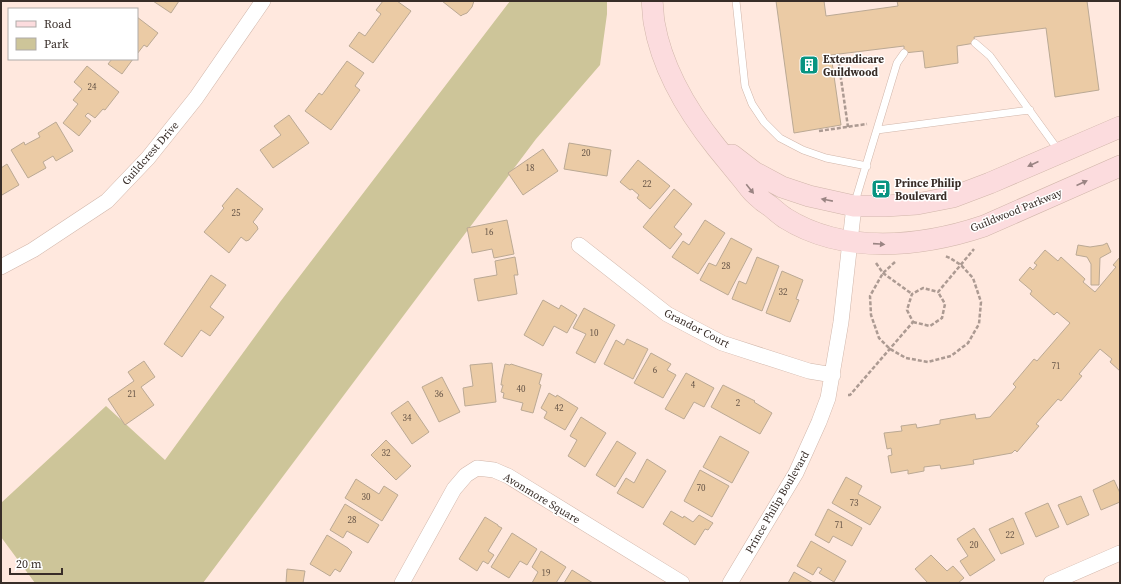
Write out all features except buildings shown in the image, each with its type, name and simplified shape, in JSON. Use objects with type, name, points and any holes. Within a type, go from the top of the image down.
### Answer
[{"type":"street","name":"Guildcrest Drive","points":[[1,267],[34,250],[107,201],[148,158],[196,98],[263,1]]},
{"type":"street","name":"Guildwood Parkway","points":[[652,1],[654,22],[659,43],[668,68],[684,101],[708,137],[756,195],[785,218],[809,230],[831,238],[889,244],[935,239],[972,230],[1120,166]]},
{"type":"street","name":"Guildwood Parkway","points":[[708,137],[754,172],[782,187],[809,196],[854,206],[885,206],[917,204],[953,197],[990,183],[1120,127]]},
{"type":"street","name":"Prince Philip Boulevard","points":[[730,583],[796,473],[828,398],[841,322],[854,206]]},
{"type":"street","name":"Grandor Court","points":[[579,245],[667,314],[722,343],[809,371],[833,375]]},
{"type":"street","name":"Avonmore Square","points":[[402,583],[454,490],[466,475],[477,468],[494,470],[508,476],[682,583]]},
{"type":"street","points":[[1051,583],[1120,553]]},
{"type":"lane","points":[[736,1],[745,86],[752,104],[764,122],[780,138],[803,150],[826,158],[867,166]]},
{"type":"lane","points":[[975,43],[990,56],[1060,152]]},
{"type":"lane","points":[[854,206],[897,63],[904,53]]},
{"type":"lane","points":[[878,126],[1030,110]]},
{"type":"path","points":[[838,58],[848,127]]},
{"type":"path","points":[[819,131],[848,127],[878,126]]},
{"type":"path","points":[[938,292],[975,248]]},
{"type":"path","points":[[900,258],[883,273],[870,296],[871,315],[879,338],[890,349],[906,358],[928,362],[951,356],[968,343],[979,324],[981,302],[973,278],[962,265],[942,255]]},
{"type":"path","points":[[874,259],[883,273],[912,294]]},
{"type":"path","points":[[923,288],[938,292],[945,304],[942,318],[930,326],[913,322],[907,310],[912,294],[923,288]]},
{"type":"path","points":[[848,395],[850,395],[913,322]]},
{"type":"green space","points":[[510,1],[607,1],[607,14],[600,65],[536,139],[203,583],[35,583],[1,537],[1,503],[106,406],[165,460],[280,302]]},
{"type":"place","name":"Extendicare Guildwood","points":[[809,65]]},
{"type":"place","name":"Prince Philip Boulevard","points":[[881,189]]}]
